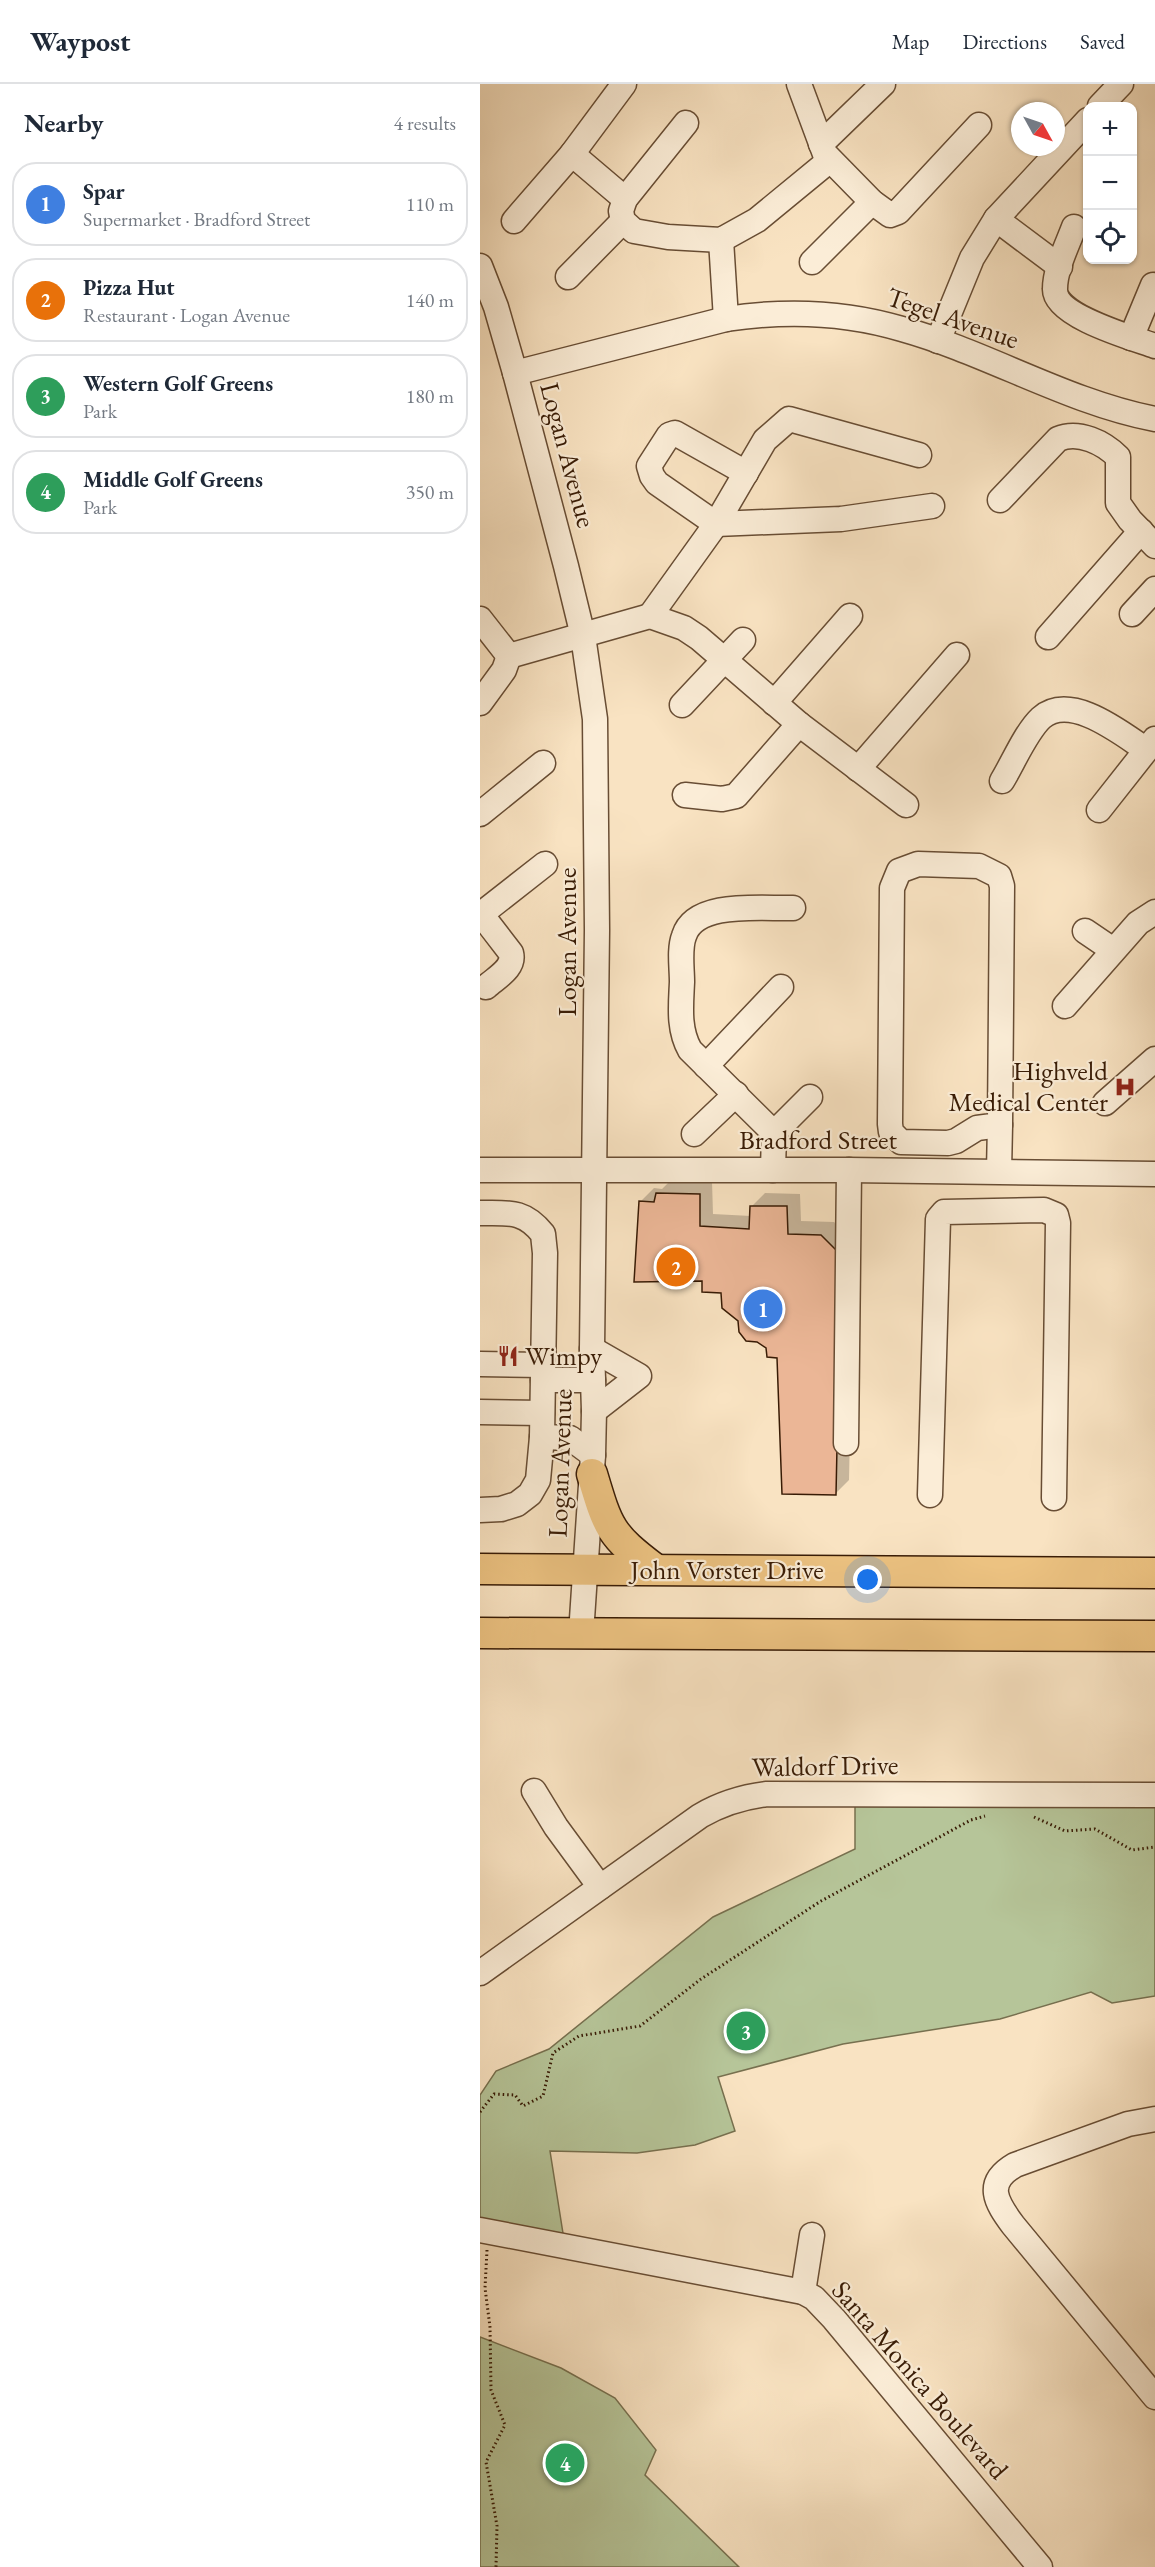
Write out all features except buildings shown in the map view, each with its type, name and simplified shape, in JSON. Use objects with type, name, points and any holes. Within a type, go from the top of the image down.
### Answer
[{"type":"main road","points":[[592,1465],[605,1518],[614,1534],[626,1547],[655,1569]]},
{"type":"main road","name":"John Vorster Drive","points":[[480,1569],[1155,1573]]},
{"type":"main road","points":[[480,1633],[1155,1636]]},
{"type":"street","points":[[514,221],[572,154],[624,84]]},
{"type":"street","points":[[799,84],[825,152],[886,214],[893,215],[898,212],[979,125]]},
{"type":"street","points":[[572,154],[624,210],[634,231],[641,234],[721,240],[757,220],[825,152],[883,84]]},
{"type":"street","points":[[1104,102],[1121,84]]},
{"type":"street","points":[[568,277],[624,210],[686,123]]},
{"type":"street","points":[[938,340],[972,258],[996,219],[1083,125]]},
{"type":"street","points":[[812,262],[872,202]]},
{"type":"street","points":[[996,219],[1060,267]]},
{"type":"street","points":[[1074,227],[1055,288],[1061,304],[1107,329],[1155,346]]},
{"type":"street","points":[[721,240],[726,319]]},
{"type":"street","name":"Logan Avenue","points":[[480,266],[496,307],[515,373],[583,636],[592,688],[597,743],[592,1349],[594,1411],[581,1634]]},
{"type":"street","points":[[1131,338],[1153,285]]},
{"type":"street","name":"Tegel Avenue","points":[[515,373],[726,319],[800,313],[854,318],[903,329],[938,340],[1091,400],[1155,419]]},
{"type":"street","points":[[650,616],[716,524],[765,440],[789,419],[919,455]]},
{"type":"street","points":[[746,473],[675,433],[669,435],[650,464],[652,476],[657,483],[716,524],[841,519],[932,506]]},
{"type":"street","points":[[1000,500],[1058,439],[1064,436],[1088,439],[1102,444],[1118,458],[1118,503],[1148,538],[1048,637]]},
{"type":"street","points":[[1132,614],[1155,589]]},
{"type":"street","points":[[509,656],[650,616],[684,628],[699,638],[724,662],[799,724],[906,805]]},
{"type":"street","points":[[774,703],[850,616]]},
{"type":"street","points":[[480,619],[509,656]]},
{"type":"street","points":[[682,705],[743,640]]},
{"type":"street","points":[[858,769],[957,655]]},
{"type":"street","points":[[480,703],[504,670],[509,656]]},
{"type":"street","points":[[1002,782],[1037,723],[1052,711],[1061,710],[1097,718],[1150,744],[1099,810]]},
{"type":"street","points":[[686,795],[722,799],[736,796],[799,724]]},
{"type":"street","points":[[480,814],[543,763]]},
{"type":"street","points":[[486,987],[508,967],[512,958],[483,908],[545,864]]},
{"type":"street","points":[[989,1210],[1000,1125],[1001,881],[995,873],[979,866],[918,864],[907,866],[899,871],[892,888],[891,1132],[901,1142],[948,1143],[956,1141],[977,1128],[1000,1125]]},
{"type":"street","points":[[774,1133],[690,1050],[685,1041],[681,1018],[683,937],[690,924],[704,914],[717,911],[793,908]]},
{"type":"street","points":[[1065,1006],[1138,923],[1155,912]]},
{"type":"street","points":[[1085,932],[1113,950]]},
{"type":"street","points":[[706,1066],[781,987]]},
{"type":"street","points":[[1105,1103],[1155,1059]]},
{"type":"street","points":[[694,1134],[736,1094]]},
{"type":"street","points":[[773,1170],[774,1133],[810,1097]]},
{"type":"street","name":"Bradford Street","points":[[480,1170],[849,1170],[1155,1174]]},
{"type":"street","points":[[846,1443],[849,1170]]},
{"type":"street","points":[[930,1495],[936,1225],[944,1212],[1044,1210],[1056,1215],[1058,1223],[1054,1498]]},
{"type":"street","points":[[480,1213],[518,1213],[534,1223],[543,1234],[540,1472],[530,1494],[524,1500],[510,1507],[480,1510]]},
{"type":"street","points":[[592,1349],[639,1376],[594,1411]]},
{"type":"street","points":[[480,1364],[593,1380]]},
{"type":"street","points":[[480,1412],[542,1413]]},
{"type":"street","points":[[542,1437],[570,1438],[592,1465]]},
{"type":"street","points":[[534,1791],[556,1827],[600,1887]]},
{"type":"street","name":"Waldorf Drive","points":[[480,1973],[700,1816],[723,1803],[744,1796],[767,1794],[1155,1795]]},
{"type":"street","points":[[1155,2119],[1128,2124],[1015,2165],[1005,2171],[995,2188],[997,2201],[1013,2226],[1155,2397]]},
{"type":"street","name":"Santa Monica Boulevard","points":[[483,2230],[803,2292],[814,2298],[834,2319],[1040,2567]]},
{"type":"street","points":[[803,2292],[812,2235]]},
{"type":"path","points":[[1026,1813],[1065,1831],[1095,1829],[1132,1850],[1155,1847]]},
{"type":"path","points":[[480,2112],[494,2094],[515,2095],[523,2106],[543,2096],[553,2053],[579,2036],[640,2026],[701,1979],[821,1901],[971,1820],[994,1814]]},
{"type":"path","points":[[483,2230],[488,2262],[485,2288],[490,2327],[491,2390],[505,2425],[486,2462],[497,2526],[496,2567]]},
{"type":"green space","points":[[855,1794],[1155,1795],[1155,1996],[1112,2003],[1091,1992],[1000,2019],[843,2044],[718,2077],[735,2131],[695,2145],[637,2153],[550,2151],[565,2246],[480,2230],[480,2095],[496,2071],[549,2049],[713,1917],[855,1849]]},
{"type":"green space","points":[[480,2337],[561,2368],[615,2398],[656,2450],[645,2475],[739,2567],[480,2567]]},
{"type":"place","name":"Highveld Medical Center","points":[[1125,1087]]},
{"type":"place","name":"Pizza Hut","points":[[676,1267]]},
{"type":"place","name":"Spar","points":[[763,1309]]},
{"type":"place","name":"Wimpy","points":[[508,1356]]},
{"type":"place","name":"Western Golf Greens","points":[[746,2031]]},
{"type":"place","name":"Middle Golf Greens","points":[[565,2463]]}]
